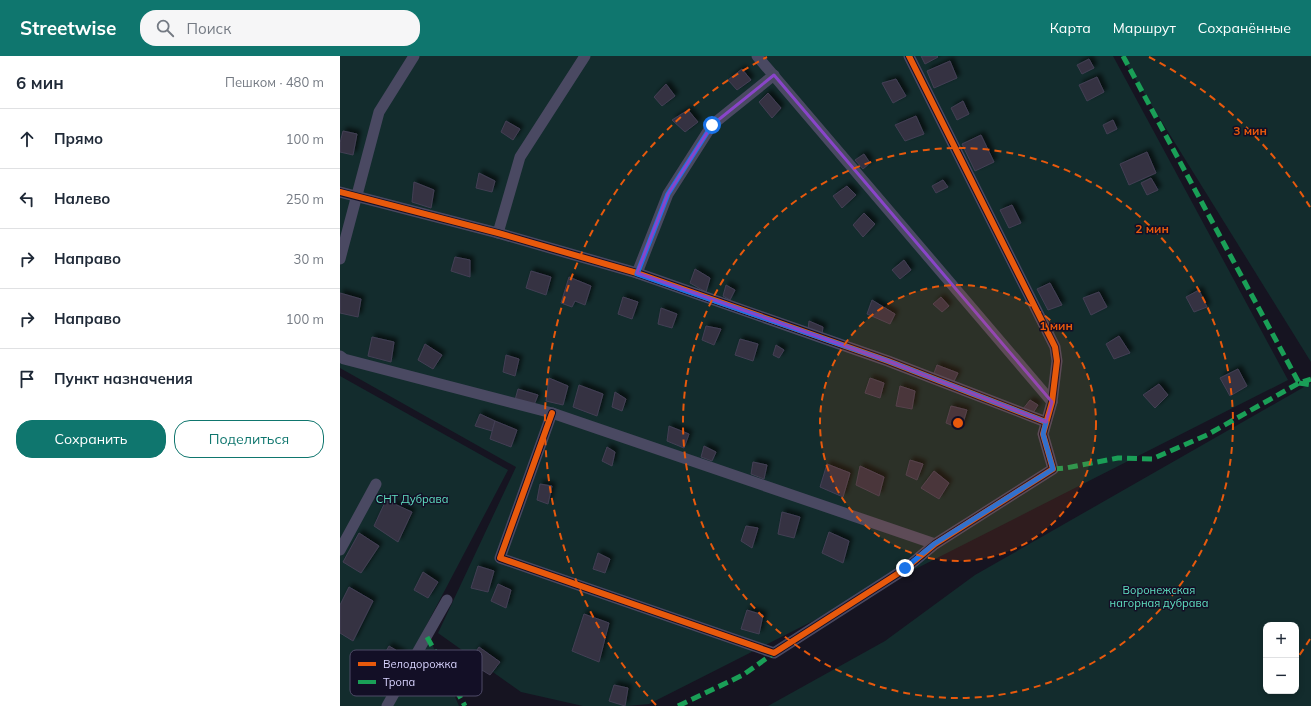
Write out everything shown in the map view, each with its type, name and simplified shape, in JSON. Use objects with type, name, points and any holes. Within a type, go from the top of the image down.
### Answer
[{"type":"street","points":[[340,259],[378,112],[414,56]]},
{"type":"street","points":[[498,233],[520,157],[585,56]]},
{"type":"street","points":[[757,56],[1052,402]]},
{"type":"street","points":[[552,413],[500,558],[774,653],[905,568],[934,544],[1053,469],[1043,434],[1052,402],[1057,361],[1055,347],[909,56]]},
{"type":"street","points":[[637,274],[668,194],[712,125],[774,75]]},
{"type":"street","points":[[340,192],[498,233],[637,274],[888,361],[1046,422]]},
{"type":"street","points":[[340,356],[352,361],[552,413],[934,544]]},
{"type":"street","points":[[340,550],[376,484]]},
{"type":"street","points":[[419,650],[448,600]]},
{"type":"street","points":[[386,706],[392,696]]},
{"type":"highlighted area","points":[[774,75],[1052,402],[1046,422],[888,361],[637,273],[668,194],[712,125]]},
{"type":"green space","points":[[340,56],[1113,56],[1288,380],[649,704],[627,706],[583,706],[521,692],[482,664],[482,650],[462,650],[438,633],[516,467],[340,368]]},
{"type":"green space","points":[[1121,56],[1311,56],[1311,362]]},
{"type":"green space","name":"СНТ Дубрава","points":[[340,376],[508,470],[425,628],[435,650],[350,650],[350,696],[455,696],[459,706],[340,706]]},
{"type":"green space","name":"Воронежская нагорная дубрава","points":[[1311,383],[1311,706],[768,706],[885,641],[975,575]]},
{"type":"building","points":[[921,56],[937,56],[938,57],[925,64]]},
{"type":"building","points":[[1089,59],[1094,68],[1082,74],[1077,65]]},
{"type":"building","points":[[950,61],[957,78],[934,88],[927,71]]},
{"type":"building","points":[[742,69],[751,80],[737,90],[728,80]]},
{"type":"building","points":[[1097,77],[1104,92],[1087,101],[1079,85]]},
{"type":"building","points":[[896,79],[906,96],[893,103],[882,83]]},
{"type":"building","points":[[666,84],[675,96],[662,106],[654,97]]},
{"type":"building","points":[[768,93],[781,108],[772,118],[759,102]]},
{"type":"building","points":[[963,101],[969,114],[957,120],[951,108]]},
{"type":"building","points":[[688,110],[698,122],[685,132],[672,120]]},
{"type":"building","points":[[916,116],[924,134],[905,141],[895,125]]},
{"type":"building","points":[[1113,120],[1117,129],[1107,134],[1103,125]]},
{"type":"building","points":[[506,121],[520,129],[513,140],[501,132]]},
{"type":"building","points":[[343,131],[357,134],[353,155],[340,152],[340,143]]},
{"type":"building","points":[[981,135],[994,162],[975,171],[962,144]]},
{"type":"building","points":[[1147,152],[1156,173],[1129,185],[1120,164]]},
{"type":"building","points":[[864,154],[870,163],[863,169],[855,160]]},
{"type":"building","points":[[479,173],[495,181],[492,192],[476,188]]},
{"type":"building","points":[[1151,178],[1158,190],[1147,195],[1141,183]]},
{"type":"building","points":[[943,180],[948,187],[936,193],[932,186]]},
{"type":"building","points":[[414,182],[434,190],[431,208],[412,202]]},
{"type":"building","points":[[847,186],[856,195],[842,208],[833,196]]},
{"type":"building","points":[[1012,205],[1021,223],[1009,228],[1000,210]]},
{"type":"building","points":[[864,213],[875,224],[863,237],[853,225]]},
{"type":"building","points":[[455,257],[470,260],[470,277],[451,271]]},
{"type":"building","points":[[904,260],[911,270],[900,279],[892,270]]},
{"type":"building","points":[[695,269],[710,278],[706,292],[690,283]]},
{"type":"building","points":[[531,271],[551,277],[546,295],[526,288]]},
{"type":"building","points":[[569,277],[591,286],[585,305],[575,301],[572,307],[561,303]]},
{"type":"building","points":[[1050,283],[1062,305],[1048,310],[1037,289]]},
{"type":"building","points":[[726,285],[735,290],[730,300],[723,296]]},
{"type":"building","points":[[1199,290],[1207,307],[1194,312],[1186,297]]},
{"type":"building","points":[[1099,292],[1107,307],[1091,315],[1083,298]]},
{"type":"building","points":[[340,293],[361,299],[358,317],[340,313]]},
{"type":"building","points":[[623,297],[638,302],[632,319],[618,314]]},
{"type":"building","points":[[941,297],[949,306],[942,312],[933,304]]},
{"type":"building","points":[[872,300],[895,314],[890,324],[867,314]]},
{"type":"building","points":[[661,308],[677,314],[672,328],[658,324]]},
{"type":"building","points":[[809,321],[823,327],[822,334],[808,329]]},
{"type":"building","points":[[706,326],[721,329],[714,345],[702,340]]},
{"type":"building","points":[[1119,336],[1130,353],[1114,359],[1106,344]]},
{"type":"building","points":[[372,337],[394,342],[391,362],[368,356]]},
{"type":"building","points":[[740,339],[758,344],[753,361],[735,355]]},
{"type":"building","points":[[425,344],[442,355],[433,369],[418,360]]},
{"type":"building","points":[[776,345],[784,350],[779,358],[773,355]]},
{"type":"building","points":[[506,355],[519,359],[515,376],[503,372]]},
{"type":"building","points":[[937,365],[958,373],[953,383],[933,376]]},
{"type":"building","points":[[1238,369],[1247,386],[1230,396],[1220,378]]},
{"type":"building","points":[[549,378],[568,386],[563,405],[546,401]]},
{"type":"building","points":[[870,378],[884,383],[880,398],[865,393]]},
{"type":"building","points":[[1159,384],[1168,395],[1155,408],[1143,395]]},
{"type":"building","points":[[579,385],[603,394],[597,416],[573,407]]},
{"type":"building","points":[[900,386],[915,391],[912,409],[896,406]]},
{"type":"building","points":[[518,389],[538,395],[534,405],[515,400]]},
{"type":"building","points":[[615,392],[626,399],[622,411],[612,407]]},
{"type":"building","points":[[1030,400],[1038,405],[1033,413],[1023,409]]},
{"type":"building","points":[[951,406],[967,410],[961,429],[946,423]]},
{"type":"building","points":[[480,414],[495,421],[492,431],[475,426]]},
{"type":"building","points":[[495,421],[517,430],[511,447],[490,439]]},
{"type":"building","points":[[669,426],[689,434],[684,448],[667,441]]},
{"type":"building","points":[[704,446],[716,452],[712,461],[701,457]]},
{"type":"building","points":[[607,447],[615,452],[612,466],[602,461]]},
{"type":"building","points":[[910,460],[923,464],[917,480],[906,475]]},
{"type":"building","points":[[753,462],[767,465],[764,479],[751,474]]},
{"type":"building","points":[[827,464],[850,473],[843,497],[820,487]]},
{"type":"building","points":[[860,466],[884,477],[879,496],[856,485]]},
{"type":"building","points":[[934,471],[949,483],[939,499],[921,488]]},
{"type":"building","points":[[540,484],[552,486],[548,504],[537,500]]},
{"type":"building","points":[[386,500],[412,512],[398,542],[374,526]]},
{"type":"building","points":[[782,512],[800,517],[794,538],[778,534]]},
{"type":"building","points":[[746,526],[758,528],[752,548],[741,541]]},
{"type":"building","points":[[829,532],[849,541],[843,563],[822,553]]},
{"type":"building","points":[[359,533],[379,546],[361,573],[343,562]]},
{"type":"building","points":[[598,553],[610,559],[605,573],[593,569]]},
{"type":"building","points":[[478,566],[494,571],[488,592],[471,588]]},
{"type":"building","points":[[423,572],[438,582],[428,598],[414,590]]},
{"type":"building","points":[[498,584],[511,590],[506,608],[491,601]]},
{"type":"building","points":[[349,587],[373,601],[353,641],[340,633],[340,605]]},
{"type":"building","points":[[747,610],[763,615],[759,634],[741,629]]},
{"type":"building","points":[[584,614],[609,623],[599,662],[572,651]]},
{"type":"building","points":[[389,646],[396,650],[387,650]]},
{"type":"building","points":[[479,647],[500,662],[490,675],[482,670],[482,650],[477,650]]},
{"type":"building","points":[[614,685],[628,688],[625,706],[609,701]]},
{"type":"marked path","points":[[1123,56],[1299,383]]},
{"type":"marked path","points":[[1053,469],[1118,458],[1152,459],[1207,435],[1299,383],[1311,379]]},
{"type":"marked path","points":[[1299,383],[1311,385]]},
{"type":"marked path","points":[[427,637],[434,650]]},
{"type":"marked path","points":[[678,706],[743,675],[774,653]]},
{"type":"marked path","points":[[459,696],[465,706]]},
{"type":"cycle path","points":[[552,413],[500,558],[774,653],[905,569],[935,544],[1053,469],[1043,434],[1052,402],[1057,361],[1055,347],[909,56]]},
{"type":"cycle path","points":[[340,192],[498,233],[637,273],[888,361],[1046,422]]},
{"type":"route","points":[[712,125],[668,194],[637,274],[888,361],[1046,422],[1043,434],[1053,469],[934,544],[905,568]]}]
